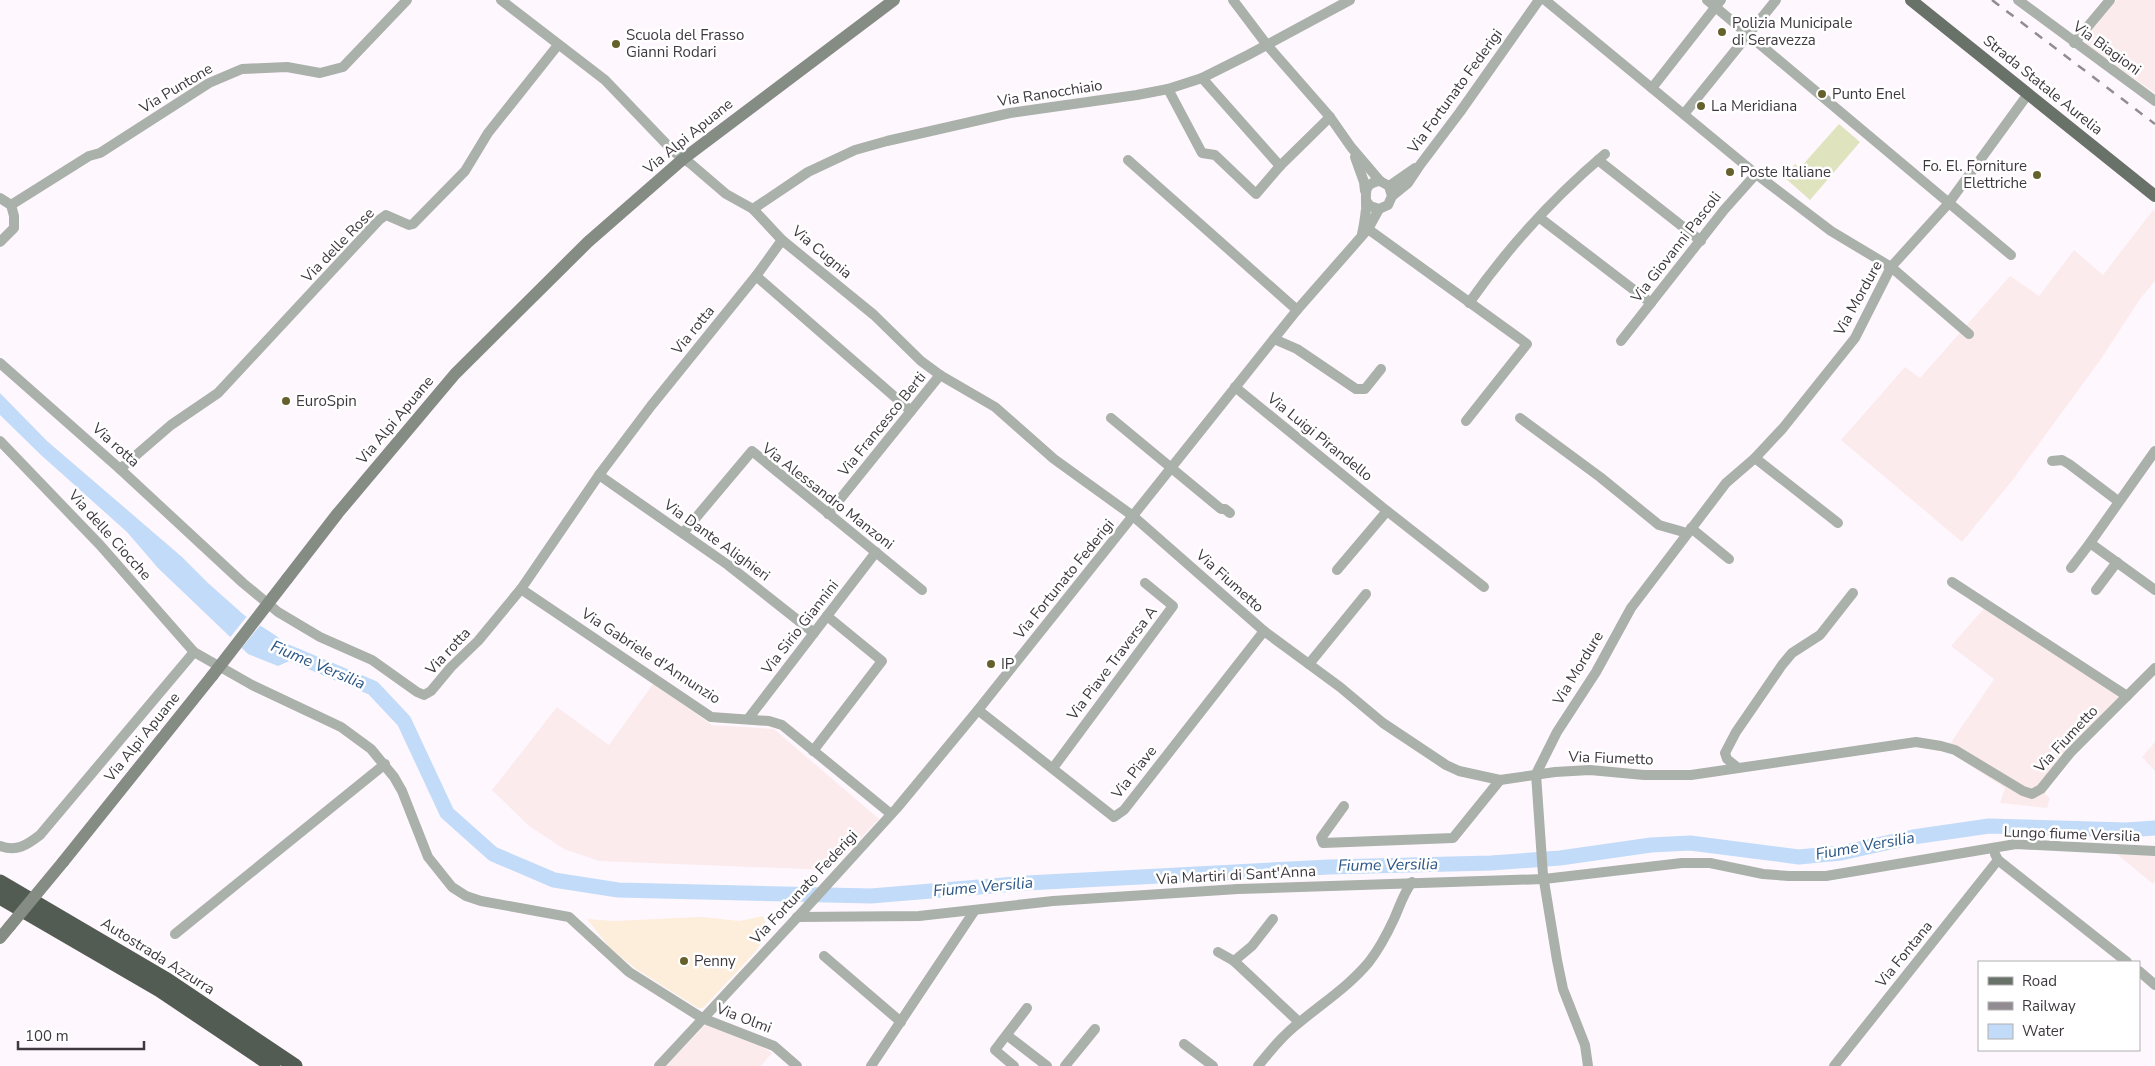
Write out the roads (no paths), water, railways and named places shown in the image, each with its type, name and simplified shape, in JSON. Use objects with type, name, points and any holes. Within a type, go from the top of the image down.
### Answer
[{"type":"highway","name":"Autostrada Azzurra","points":[[0,882],[167,980],[294,1066]]},
{"type":"highway","name":"Autostrada Azzurra","points":[[0,897],[160,990],[273,1066]]},
{"type":"main road","name":"Via Alpi Apuane","points":[[0,938],[212,676],[338,512],[455,374],[588,242],[683,158],[894,0]]},
{"type":"main road","name":"Strada Statale Aurelia","points":[[1911,0],[2155,196]]},
{"type":"street","name":"Via Puntone","points":[[11,206],[89,156],[100,153],[209,83],[242,69],[287,67],[320,73],[343,67],[407,0]]},
{"type":"street","name":"Via Cugnia","points":[[501,0],[605,80],[683,158],[726,194],[753,209],[782,240],[874,315],[921,361],[940,375],[995,406],[1054,459],[1133,516]]},
{"type":"street","points":[[1233,0],[1267,45],[1330,117],[1351,147],[1384,184],[1392,196],[1388,205],[1379,209],[1370,206],[1367,202]]},
{"type":"street","name":"Via Fortunato Federigi","points":[[1392,196],[1408,183],[1539,0]]},
{"type":"street","points":[[1545,0],[1756,174],[1831,231],[1890,267],[1969,334]]},
{"type":"street","points":[[1707,0],[1719,4],[1748,35],[2011,255]]},
{"type":"street","points":[[1684,114],[1776,0]]},
{"type":"street","name":"Via Biagioni","points":[[2018,0],[2155,101]]},
{"type":"street","points":[[2074,43],[2110,0]]},
{"type":"street","name":"Via Ranocchiaio","points":[[753,209],[808,172],[856,150],[887,141],[1010,113],[1137,96],[1168,89],[1202,78],[1267,45],[1342,2]]},
{"type":"street","points":[[1652,88],[1719,4]]},
{"type":"street","name":"Via delle Rose","points":[[120,469],[171,425],[218,393],[379,220],[386,215],[408,225],[413,224],[465,170],[488,133],[558,45]]},
{"type":"street","points":[[1202,78],[1280,166]]},
{"type":"street","points":[[1168,89],[1202,153],[1215,154],[1256,194],[1280,166],[1330,117]]},
{"type":"street","name":"Via Mordure","points":[[1536,774],[1557,732],[1596,672],[1631,608],[1726,483],[1755,458],[1801,406],[1855,338],[1890,267],[1948,204],[2028,94]]},
{"type":"street","points":[[1351,147],[1360,168],[1367,202],[1365,232],[1527,344],[1466,421]]},
{"type":"street","points":[[1468,303],[1503,257],[1602,157],[1701,241]]},
{"type":"street","points":[[1128,160],[1297,310]]},
{"type":"street","points":[[1365,191],[1371,184],[1384,184],[1420,165]]},
{"type":"street","name":"Via Giovanni Pascoli","points":[[1621,341],[1724,210],[1756,174]]},
{"type":"street","points":[[0,198],[11,206],[14,216],[14,228],[0,242]]},
{"type":"street","name":"Via Fortunato Federigi","points":[[658,1066],[891,814],[978,710],[1274,338],[1365,232],[1379,209]]},
{"type":"street","points":[[1540,218],[1651,303]]},
{"type":"street","name":"Via rotta","points":[[0,362],[120,469],[243,583],[278,612],[320,637],[372,660],[424,695],[431,691],[451,667],[478,641],[521,589],[599,475],[650,406],[756,276],[782,240]]},
{"type":"street","points":[[756,276],[911,411]]},
{"type":"street","points":[[1274,338],[1297,349],[1356,389],[1365,389],[1381,369]]},
{"type":"street","name":"Via Francesco Berti","points":[[828,514],[940,375]]},
{"type":"street","name":"Via Luigi Pirandello","points":[[1235,387],[1484,587]]},
{"type":"street","points":[[1111,418],[1220,509],[1225,509],[1230,513]]},
{"type":"street","points":[[1520,418],[1600,477],[1659,525],[1669,529],[1689,530],[1729,559]]},
{"type":"street","name":"Via delle Ciocche","points":[[0,442],[100,545],[194,652],[252,685],[341,727],[371,749],[385,764],[402,791],[428,857],[452,888],[466,896],[481,901],[562,915],[569,918],[629,972],[702,1018]]},
{"type":"street","name":"Via Alessandro Manzoni","points":[[683,533],[752,451],[922,590]]},
{"type":"street","points":[[2071,568],[2155,451]]},
{"type":"street","points":[[1755,458],[1838,523]]},
{"type":"street","points":[[2052,462],[2062,460],[2070,464],[2118,501]]},
{"type":"street","name":"Via Dante Alighieri","points":[[599,475],[728,565],[814,633]]},
{"type":"street","points":[[1337,570],[1387,511]]},
{"type":"street","name":"Via Fiumetto","points":[[1133,516],[1264,631],[1383,723],[1431,756],[1459,771],[1500,780],[1536,774],[1590,770],[1644,775],[1691,775],[1916,742],[1955,750],[2023,792],[2032,794],[2041,789],[2070,753],[2155,668]]},
{"type":"street","points":[[2090,543],[2155,590]]},
{"type":"street","name":"Via Sirio Giannini","points":[[748,719],[876,552]]},
{"type":"street","points":[[2096,590],[2116,562]]},
{"type":"street","points":[[1952,582],[2127,696]]},
{"type":"street","name":"Via Piave Traversa A","points":[[1053,768],[1173,606],[1145,583]]},
{"type":"street","name":"Via Gabriele d'Annunzio","points":[[521,589],[711,717],[769,721],[782,725],[891,814]]},
{"type":"street","points":[[1738,768],[1727,759],[1725,753],[1736,732],[1792,653],[1820,635],[1853,592]]},
{"type":"street","points":[[1309,664],[1366,594]]},
{"type":"street","points":[[812,751],[882,661],[827,616]]},
{"type":"street","name":"Via Piave","points":[[978,710],[1114,817],[1124,810],[1264,631]]},
{"type":"street","points":[[0,846],[8,849],[24,847],[40,835],[194,652]]},
{"type":"street","points":[[175,934],[385,764]]},
{"type":"street","points":[[1536,774],[1544,877],[1563,989],[1585,1045],[1588,1066]]},
{"type":"street","points":[[1344,806],[1321,838],[1323,844],[1453,838],[1500,780]]},
{"type":"street","name":"Lungo fiume Versilia","points":[[1544,877],[1682,863],[1710,863],[1763,874],[1826,876],[2016,844],[2155,851]]},
{"type":"street","points":[[1993,847],[1998,860],[2127,961]]},
{"type":"street","name":"Via Fontana","points":[[1834,1066],[1998,860]]},
{"type":"street","name":"Via Martiri di Sant'Anna","points":[[797,917],[919,916],[1053,901],[1127,896],[1544,877]]},
{"type":"street","points":[[1258,1066],[1276,1044],[1299,1022],[1343,989],[1368,963],[1378,950],[1394,919],[1402,897],[1412,882]]},
{"type":"street","points":[[871,1066],[975,910]]},
{"type":"street","points":[[1234,961],[1252,946],[1273,919]]},
{"type":"street","points":[[1218,952],[1234,961],[1299,1022]]},
{"type":"street","points":[[824,956],[901,1022]]},
{"type":"street","points":[[2140,973],[2155,985]]},
{"type":"street","points":[[1014,1066],[995,1050],[1008,1036],[1027,1008]]},
{"type":"street","name":"Via Olmi","points":[[702,1018],[767,1042],[797,1066]]},
{"type":"street","points":[[1065,1066],[1095,1029]]},
{"type":"street","points":[[1008,1036],[1047,1066]]},
{"type":"street","points":[[1184,1044],[1213,1066]]},
{"type":"water","points":[[0,393],[47,441],[182,557],[244,615],[275,635],[301,656],[278,666],[248,654],[158,568],[127,532],[41,455],[0,415]]},
{"type":"waterway","name":"Fiume Versilia","points":[[280,649],[373,688],[404,721],[447,813],[493,854],[554,880],[618,890],[871,896],[1027,883],[1329,867],[1491,863],[1560,858],[1651,845],[1690,843],[1799,857],[1841,853],[1913,837],[1989,826],[2126,830],[2155,828]]},
{"type":"railway","points":[[1992,0],[2155,124]]},
{"type":"place","name":"Polizia Municipale di Seravezza","points":[[1722,32]]},
{"type":"place","name":"Scuola del Frasso Gianni Rodari","points":[[616,44]]},
{"type":"place","name":"Punto Enel","points":[[1822,94]]},
{"type":"place","name":"La Meridiana","points":[[1701,106]]},
{"type":"place","name":"Poste Italiane","points":[[1730,172]]},
{"type":"place","name":"Fo. El. Forniture Elettriche","points":[[2037,175]]},
{"type":"place","name":"EuroSpin","points":[[286,401]]},
{"type":"place","name":"IP","points":[[991,664]]},
{"type":"place","name":"Penny","points":[[684,961]]}]
